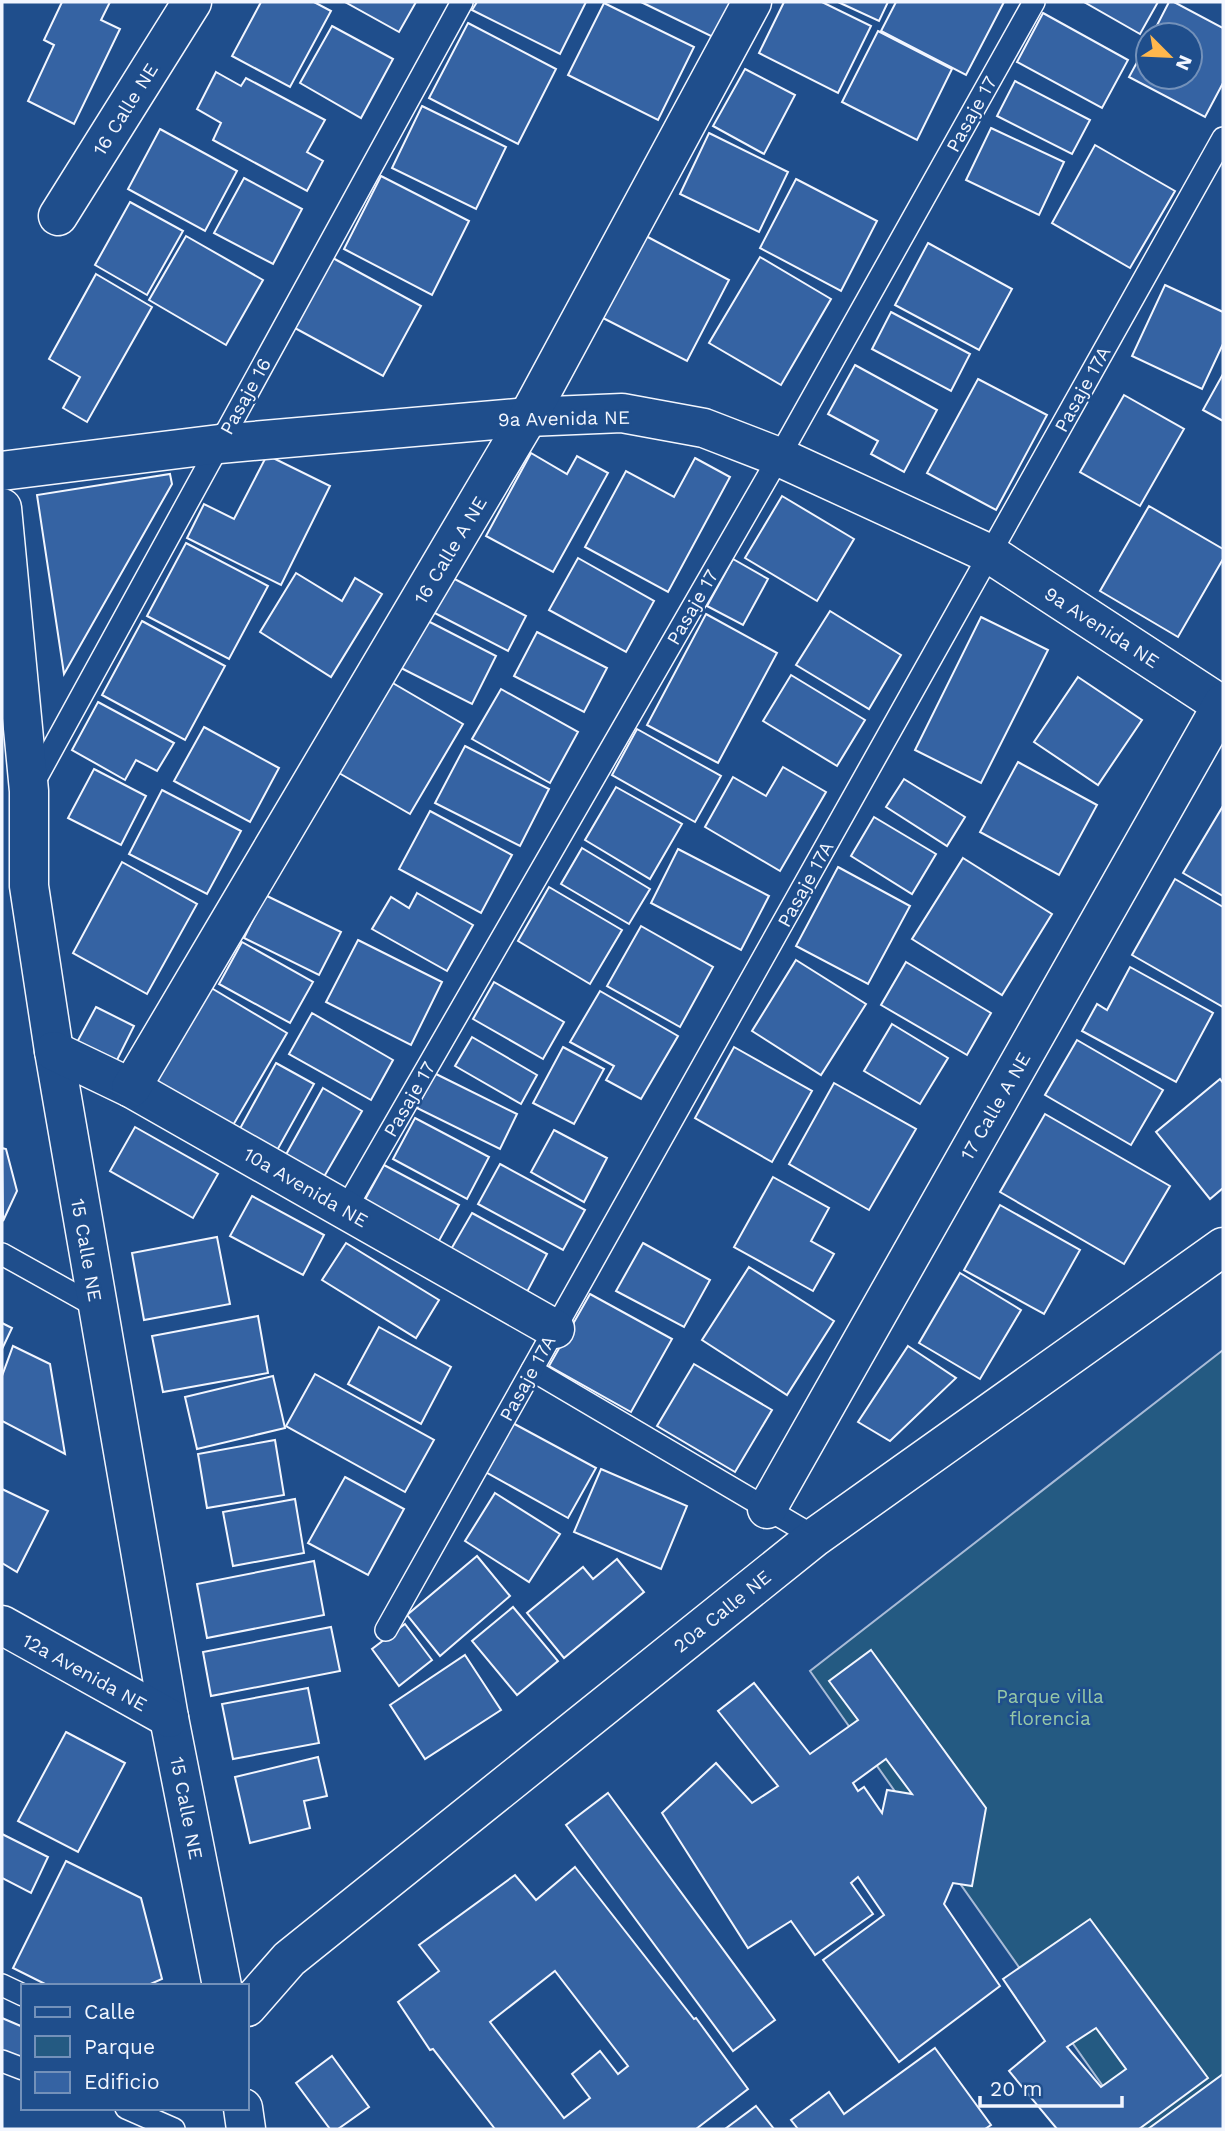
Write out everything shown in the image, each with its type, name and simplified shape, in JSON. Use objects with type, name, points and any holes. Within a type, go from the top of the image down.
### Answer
[{"type":"street","name":"16 Calle NE","points":[[58,216],[192,2]]},
{"type":"street","name":"16 Calle A NE","points":[[131,1088],[528,416],[752,2]]},
{"type":"street","name":"9a Avenida NE","points":[[2,471],[219,444],[528,416],[622,414],[704,428],[779,457],[990,554],[1223,704]]},
{"type":"street","name":"15 Calle NE","points":[[2,508],[29,791],[15,878],[54,1051],[169,1718],[222,1984]]},
{"type":"street","name":"17 Calle A NE","points":[[767,1509],[1223,704]]},
{"type":"street","name":"10a Avenida NE","points":[[54,1051],[131,1088],[555,1329]]},
{"type":"street","name":"20a Calle NE","points":[[248,2006],[289,1959],[815,1537],[1223,1247]]},
{"type":"street","name":"12a Avenida NE","points":[[2,1625],[169,1718]]},
{"type":"street","points":[[243,2110],[246,2129]]},
{"type":"lane","name":"Pasaje 16","points":[[29,791],[462,2]]},
{"type":"lane","name":"Pasaje 17","points":[[345,1210],[779,457],[1034,2]]},
{"type":"lane","name":"Pasaje 17A","points":[[386,1630],[1223,138]]},
{"type":"lane","points":[[2,1254],[97,1307]]},
{"type":"lane","points":[[532,1370],[815,1537]]},
{"type":"lane","points":[[2,1985],[21,1994]]},
{"type":"lane","points":[[2,2061],[21,2068]]},
{"type":"lane","points":[[131,2110],[174,2129]]},
{"type":"green space","name":"Parque villa florencia","points":[[1223,1350],[1223,2129],[1092,2129],[1119,2109],[810,1671]]},
{"type":"building","points":[[62,2],[110,2],[101,20],[120,29],[74,124],[28,101],[54,45],[44,40]]},
{"type":"building","points":[[261,2],[314,2],[331,11],[290,87],[232,56]]},
{"type":"building","points":[[345,2],[416,2],[399,32]]},
{"type":"building","points":[[477,2],[586,2],[560,54],[472,10]]},
{"type":"building","points":[[641,2],[733,2],[715,38]]},
{"type":"building","points":[[784,2],[822,2],[871,26],[838,93],[759,53]]},
{"type":"building","points":[[838,2],[888,2],[879,21]]},
{"type":"building","points":[[896,2],[1004,2],[966,75],[881,31]]},
{"type":"building","points":[[1084,2],[1158,2],[1147,21],[1134,21],[1134,31]]},
{"type":"building","points":[[1169,2],[1174,2],[1223,28],[1223,83],[1205,117],[1156,91],[1204,91],[1204,21],[1159,21]]},
{"type":"building","points":[[604,3],[694,47],[658,120],[568,75]]},
{"type":"building","points":[[1043,13],[1128,60],[1102,108],[1017,62]]},
{"type":"building","points":[[468,23],[556,69],[518,144],[429,98]]},
{"type":"building","points":[[332,26],[393,59],[361,118],[300,83]]},
{"type":"building","points":[[878,31],[952,69],[917,140],[842,102]]},
{"type":"building","points":[[745,69],[795,95],[764,154],[713,126]]},
{"type":"building","points":[[216,72],[241,86],[246,78],[325,120],[307,152],[323,161],[307,191],[213,140],[221,123],[197,109]]},
{"type":"building","points":[[1015,81],[1090,120],[1072,154],[997,116]]},
{"type":"building","points":[[422,106],[506,147],[476,209],[392,168]]},
{"type":"building","points":[[991,128],[1064,162],[1039,215],[966,180]]},
{"type":"building","points":[[160,129],[237,171],[205,231],[128,189]]},
{"type":"building","points":[[709,133],[788,172],[759,232],[680,194]]},
{"type":"building","points":[[1095,145],[1175,191],[1130,268],[1052,223]]},
{"type":"building","points":[[381,176],[469,221],[432,295],[344,249]]},
{"type":"building","points":[[244,178],[302,209],[273,264],[214,233]]},
{"type":"building","points":[[796,179],[877,221],[841,291],[760,248]]},
{"type":"building","points":[[130,202],[183,231],[147,295],[95,265]]},
{"type":"building","points":[[644,235],[729,280],[687,361],[601,317]]},
{"type":"building","points":[[186,236],[263,280],[226,345],[149,300]]},
{"type":"building","points":[[928,243],[1012,289],[979,350],[895,305]]},
{"type":"building","points":[[331,257],[421,306],[383,376],[293,327]]},
{"type":"building","points":[[760,257],[831,299],[781,385],[709,343]]},
{"type":"building","points":[[96,274],[152,307],[87,422],[63,408],[80,377],[49,359]]},
{"type":"building","points":[[1165,285],[1223,312],[1223,344],[1202,389],[1132,356]]},
{"type":"building","points":[[891,312],[970,354],[951,391],[872,349]]},
{"type":"building","points":[[855,365],[937,410],[904,472],[871,454],[878,441],[828,414]]},
{"type":"building","points":[[1223,374],[1223,421],[1203,410]]},
{"type":"building","points":[[978,379],[1047,415],[996,510],[927,473]]},
{"type":"building","points":[[1124,395],[1184,429],[1140,506],[1080,472]]},
{"type":"building","points":[[531,453],[567,474],[577,456],[608,473],[553,572],[486,536]]},
{"type":"building","points":[[267,455],[330,486],[281,585],[187,538],[204,504],[234,519]]},
{"type":"building","points":[[695,458],[730,477],[668,592],[585,547],[626,471],[674,497]]},
{"type":"building","points":[[170,474],[172,484],[64,674],[37,495]]},
{"type":"building","points":[[782,496],[854,539],[817,601],[745,558]]},
{"type":"building","points":[[1149,506],[1223,549],[1223,559],[1178,637],[1100,591]]},
{"type":"building","points":[[186,543],[268,586],[229,659],[147,616]]},
{"type":"building","points":[[578,558],[654,601],[626,652],[549,610]]},
{"type":"building","points":[[733,559],[768,579],[743,625],[707,606]]},
{"type":"building","points":[[296,573],[342,601],[355,578],[382,594],[331,677],[260,632]]},
{"type":"building","points":[[443,573],[526,616],[508,651],[425,608]]},
{"type":"building","points":[[830,611],[901,655],[869,709],[796,665]]},
{"type":"building","points":[[706,614],[777,653],[718,763],[647,725]]},
{"type":"building","points":[[981,617],[1048,650],[981,783],[915,750]]},
{"type":"building","points":[[426,620],[496,656],[472,704],[401,668]]},
{"type":"building","points":[[142,621],[225,666],[185,740],[102,695]]},
{"type":"building","points":[[537,632],[607,668],[584,712],[514,676]]},
{"type":"building","points":[[791,675],[865,720],[837,766],[763,721]]},
{"type":"building","points":[[1078,677],[1142,720],[1098,785],[1034,742]]},
{"type":"building","points":[[391,682],[463,724],[410,814],[339,773]]},
{"type":"building","points":[[501,689],[578,732],[550,783],[472,739]]},
{"type":"building","points":[[98,702],[174,743],[157,771],[136,760],[125,780],[72,750]]},
{"type":"building","points":[[204,727],[279,768],[250,822],[174,781]]},
{"type":"building","points":[[637,729],[721,776],[695,822],[612,775]]},
{"type":"building","points":[[465,746],[549,789],[520,846],[435,803]]},
{"type":"building","points":[[1018,762],[1097,805],[1059,875],[980,832]]},
{"type":"building","points":[[783,767],[826,792],[780,871],[705,827],[733,777],[766,796]]},
{"type":"building","points":[[94,769],[146,796],[121,845],[68,818]]},
{"type":"building","points":[[904,779],[965,817],[947,846],[886,807]]},
{"type":"building","points":[[616,787],[682,824],[650,879],[585,840]]},
{"type":"building","points":[[162,790],[241,831],[207,894],[129,854]]},
{"type":"building","points":[[1223,806],[1223,896],[1183,873]]},
{"type":"building","points":[[430,811],[512,855],[481,913],[399,869]]},
{"type":"building","points":[[874,817],[936,854],[912,894],[851,856]]},
{"type":"building","points":[[582,848],[650,889],[629,924],[561,884]]},
{"type":"building","points":[[678,849],[769,896],[741,950],[651,903]]},
{"type":"building","points":[[963,858],[1052,914],[1002,995],[912,939]]},
{"type":"building","points":[[122,862],[197,904],[147,994],[73,953]]},
{"type":"building","points":[[838,867],[910,906],[868,984],[796,946]]},
{"type":"building","points":[[1175,879],[1223,907],[1223,1007],[1132,955]]},
{"type":"building","points":[[549,887],[622,930],[590,984],[518,941]]},
{"type":"building","points":[[417,893],[473,925],[447,971],[372,929],[391,897],[409,908]]},
{"type":"building","points":[[265,895],[341,932],[319,975],[244,938]]},
{"type":"building","points":[[641,926],[713,967],[680,1027],[607,986]]},
{"type":"building","points":[[358,940],[442,982],[411,1045],[326,1002]]},
{"type":"building","points":[[242,942],[313,982],[290,1023],[219,984]]},
{"type":"building","points":[[796,960],[866,1004],[821,1075],[752,1031]]},
{"type":"building","points":[[906,962],[991,1013],[967,1055],[881,1005]]},
{"type":"building","points":[[1130,967],[1213,1013],[1176,1082],[1082,1031],[1097,1004],[1107,1010]]},
{"type":"building","points":[[494,982],[564,1022],[543,1059],[473,1019]]},
{"type":"building","points":[[208,986],[287,1033],[232,1127],[152,1080]]},
{"type":"building","points":[[600,991],[678,1036],[641,1099],[606,1080],[614,1066],[570,1042]]},
{"type":"building","points":[[96,1007],[134,1026],[114,1066],[75,1046]]},
{"type":"building","points":[[312,1013],[393,1060],[371,1100],[289,1054]]},
{"type":"building","points":[[892,1024],[948,1058],[920,1104],[864,1071]]},
{"type":"building","points":[[472,1037],[537,1075],[521,1104],[455,1066]]},
{"type":"building","points":[[1077,1040],[1163,1090],[1131,1145],[1045,1095]]},
{"type":"building","points":[[563,1047],[604,1069],[574,1124],[533,1103]]},
{"type":"building","points":[[734,1047],[812,1091],[772,1162],[695,1118]]},
{"type":"building","points":[[276,1063],[314,1084],[275,1154],[237,1134]]},
{"type":"building","points":[[434,1073],[517,1114],[500,1149],[417,1108]]},
{"type":"building","points":[[1220,1079],[1223,1083],[1223,1188],[1210,1199],[1156,1132]]},
{"type":"building","points":[[834,1083],[916,1129],[869,1210],[789,1164]]},
{"type":"building","points":[[323,1088],[362,1111],[321,1182],[283,1160]]},
{"type":"building","points":[[1045,1114],[1170,1186],[1124,1264],[1000,1192]]},
{"type":"building","points":[[415,1118],[489,1157],[467,1199],[393,1159]]},
{"type":"building","points":[[135,1127],[218,1174],[193,1218],[110,1171]]},
{"type":"building","points":[[554,1130],[607,1158],[584,1202],[531,1172]]},
{"type":"building","points":[[2,1148],[6,1149],[17,1191],[3,1221]]},
{"type":"building","points":[[500,1164],[585,1210],[563,1250],[478,1204]]},
{"type":"building","points":[[384,1165],[459,1205],[436,1246],[362,1205]]},
{"type":"building","points":[[773,1177],[829,1208],[811,1241],[834,1254],[813,1291],[734,1247]]},
{"type":"building","points":[[252,1196],[324,1235],[303,1275],[230,1236]]},
{"type":"building","points":[[1000,1205],[1080,1250],[1044,1314],[964,1270]]},
{"type":"building","points":[[472,1213],[547,1254],[527,1292],[450,1251]]},
{"type":"building","points":[[217,1237],[230,1304],[144,1320],[132,1253]]},
{"type":"building","points":[[346,1243],[439,1300],[416,1338],[322,1280]]},
{"type":"building","points":[[643,1243],[710,1280],[684,1327],[616,1291]]},
{"type":"building","points":[[749,1267],[834,1321],[787,1395],[702,1340]]},
{"type":"building","points":[[960,1273],[1021,1310],[980,1379],[919,1343]]},
{"type":"building","points":[[590,1294],[672,1339],[631,1412],[549,1366]]},
{"type":"building","points":[[258,1316],[268,1373],[163,1392],[152,1336]]},
{"type":"building","points":[[2,1323],[12,1328],[2,1349]]},
{"type":"building","points":[[379,1327],[451,1367],[421,1424],[348,1384]]},
{"type":"building","points":[[13,1346],[50,1364],[65,1454],[2,1421],[2,1376]]},
{"type":"building","points":[[908,1346],[956,1378],[890,1441],[858,1422]]},
{"type":"building","points":[[694,1364],[772,1410],[735,1472],[657,1426]]},
{"type":"building","points":[[315,1374],[434,1440],[405,1492],[286,1426]]},
{"type":"building","points":[[273,1376],[285,1428],[197,1449],[185,1397]]},
{"type":"building","points":[[509,1421],[596,1468],[568,1518],[482,1470]]},
{"type":"building","points":[[275,1440],[284,1495],[207,1508],[198,1454]]},
{"type":"building","points":[[601,1469],[687,1506],[661,1569],[574,1532]]},
{"type":"building","points":[[345,1477],[404,1509],[368,1575],[308,1543]]},
{"type":"building","points":[[2,1489],[48,1511],[17,1572],[2,1563]]},
{"type":"building","points":[[495,1493],[560,1534],[529,1582],[465,1541]]},
{"type":"building","points":[[295,1499],[304,1553],[233,1566],[223,1512]]},
{"type":"building","points":[[477,1556],[510,1596],[440,1656],[407,1615]]},
{"type":"building","points":[[617,1559],[644,1592],[564,1658],[527,1613],[583,1567],[593,1579]]},
{"type":"building","points":[[314,1561],[324,1615],[207,1638],[197,1584]]},
{"type":"building","points":[[513,1607],[558,1661],[517,1695],[472,1641]]},
{"type":"building","points":[[405,1624],[432,1660],[399,1686],[372,1649]]},
{"type":"building","points":[[331,1627],[340,1671],[211,1696],[203,1652]]},
{"type":"building","points":[[871,1650],[986,1808],[972,1886],[953,1883],[944,1904],[1000,1986],[899,2062],[823,1960],[884,1915],[858,1877],[851,1883],[873,1914],[815,1955],[791,1921],[748,1948],[662,1813],[716,1763],[752,1803],[778,1786],[718,1711],[754,1683],[810,1754],[858,1720],[829,1681]],"holes":[[[886,1759],[912,1794],[887,1790],[882,1813],[864,1787],[858,1791],[853,1783]]]},
{"type":"building","points":[[465,1655],[501,1710],[425,1759],[390,1705]]},
{"type":"building","points":[[308,1688],[319,1743],[233,1759],[222,1704]]},
{"type":"building","points":[[66,1732],[125,1763],[78,1852],[18,1821]]},
{"type":"building","points":[[318,1757],[327,1796],[304,1801],[310,1828],[250,1843],[235,1777]]},
{"type":"building","points":[[608,1793],[775,2020],[733,2051],[566,1825]]},
{"type":"building","points":[[2,1834],[48,1857],[31,1893],[2,1878]]},
{"type":"building","points":[[66,1861],[141,1898],[162,1979],[151,1984],[45,1984],[13,1968]]},
{"type":"building","points":[[575,1867],[694,2019],[696,2018],[748,2089],[696,2129],[495,2129],[433,2049],[430,2050],[398,2002],[439,1971],[419,1945],[515,1875],[536,1900]],"holes":[[[555,1971],[628,2066],[618,2074],[600,2051],[572,2074],[590,2098],[564,2118],[490,2022]]]},
{"type":"building","points":[[1090,1919],[1208,2078],[1139,2129],[1057,2129],[1009,2071],[1045,2041],[1003,1979]],"holes":[[[1096,2028],[1126,2069],[1101,2087],[1067,2047]]]},
{"type":"building","points":[[2,2018],[21,2026],[21,2062],[2,2053]]},
{"type":"building","points":[[935,2048],[991,2125],[985,2129],[798,2129],[791,2120],[829,2092],[844,2114]]},
{"type":"building","points":[[332,2056],[369,2107],[338,2129],[330,2129],[296,2083]]},
{"type":"building","points":[[1223,2074],[1223,2129],[1148,2129]]},
{"type":"building","points":[[756,2106],[774,2129],[725,2129]]}]
